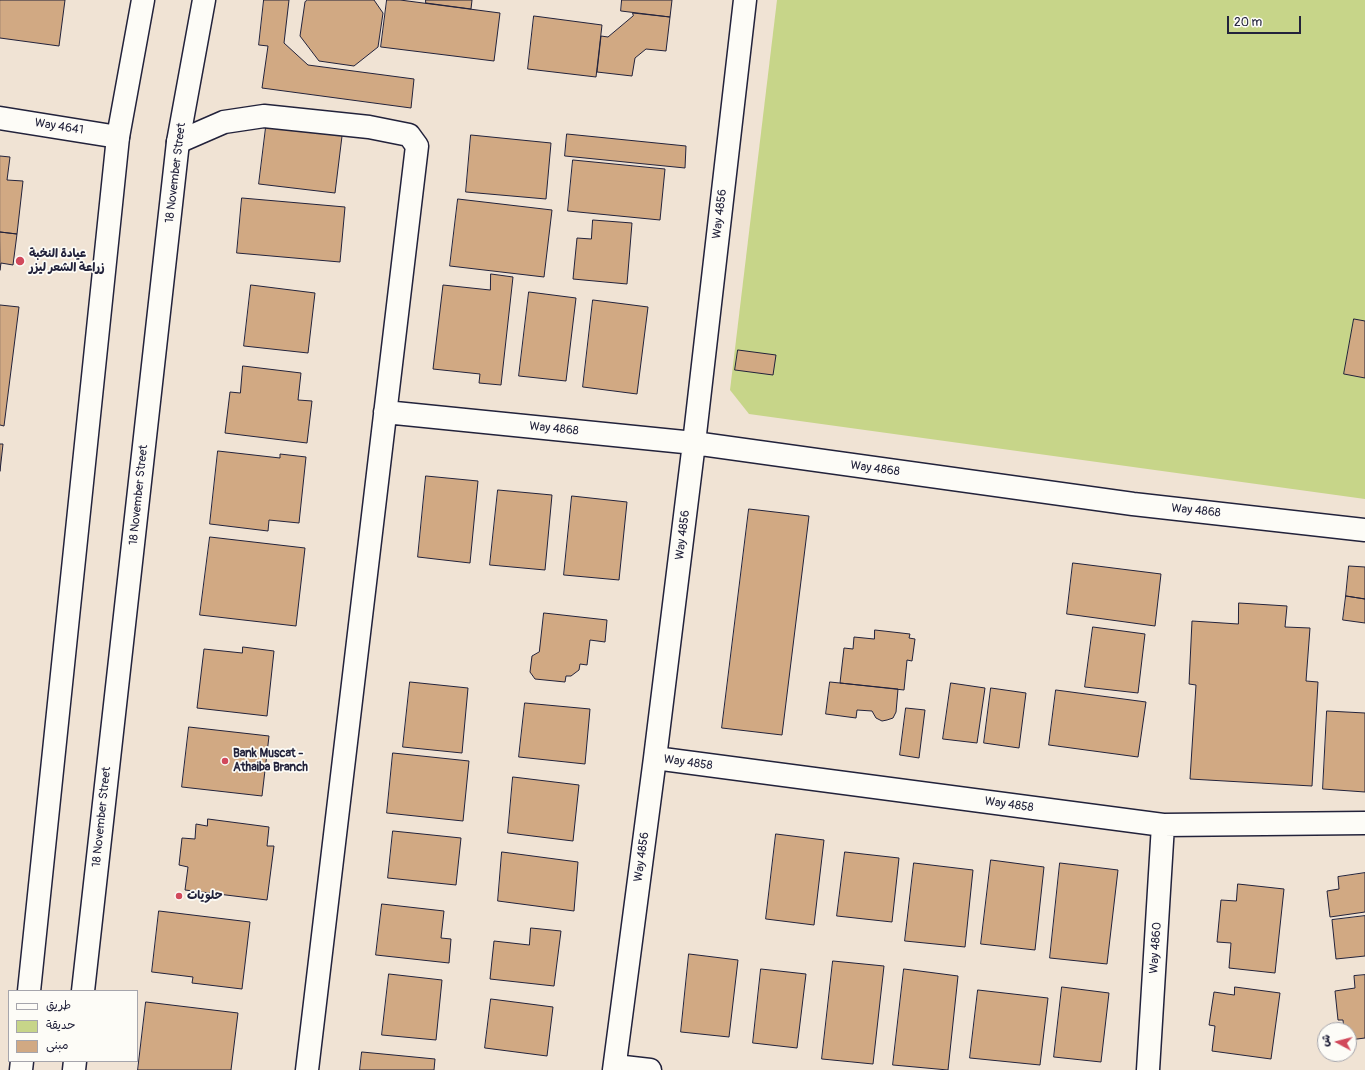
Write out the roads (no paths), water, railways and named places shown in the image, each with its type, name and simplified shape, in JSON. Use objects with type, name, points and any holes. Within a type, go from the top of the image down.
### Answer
[{"type":"street","points":[[30,990],[118,136],[143,0]]},
{"type":"street","name":"18 November Street","points":[[82,990],[178,142],[204,0]]},
{"type":"street","name":"Way 4856","points":[[614,1068],[655,758],[694,443],[745,0]]},
{"type":"street","points":[[178,142],[224,122],[264,116],[370,127],[409,135],[416,146],[307,1070]]},
{"type":"street","name":"Way 4641","points":[[0,118],[118,136]]},
{"type":"street","name":"Way 4868","points":[[385,412],[694,443],[1133,504],[1365,530]]},
{"type":"street","name":"Way 4858","points":[[655,758],[1163,825],[1365,822]]},
{"type":"street","name":"Way 4860","points":[[1148,1070],[1163,825]]},
{"type":"street","points":[[614,1068],[650,1070]]},
{"type":"place","name":"عيادة النخبة زراعة الشعر ليزر","points":[[20,261]]},
{"type":"place","name":"Bank Muscat - Athaiba Branch","points":[[225,761]]},
{"type":"place","name":"حلويات","points":[[179,896]]}]
